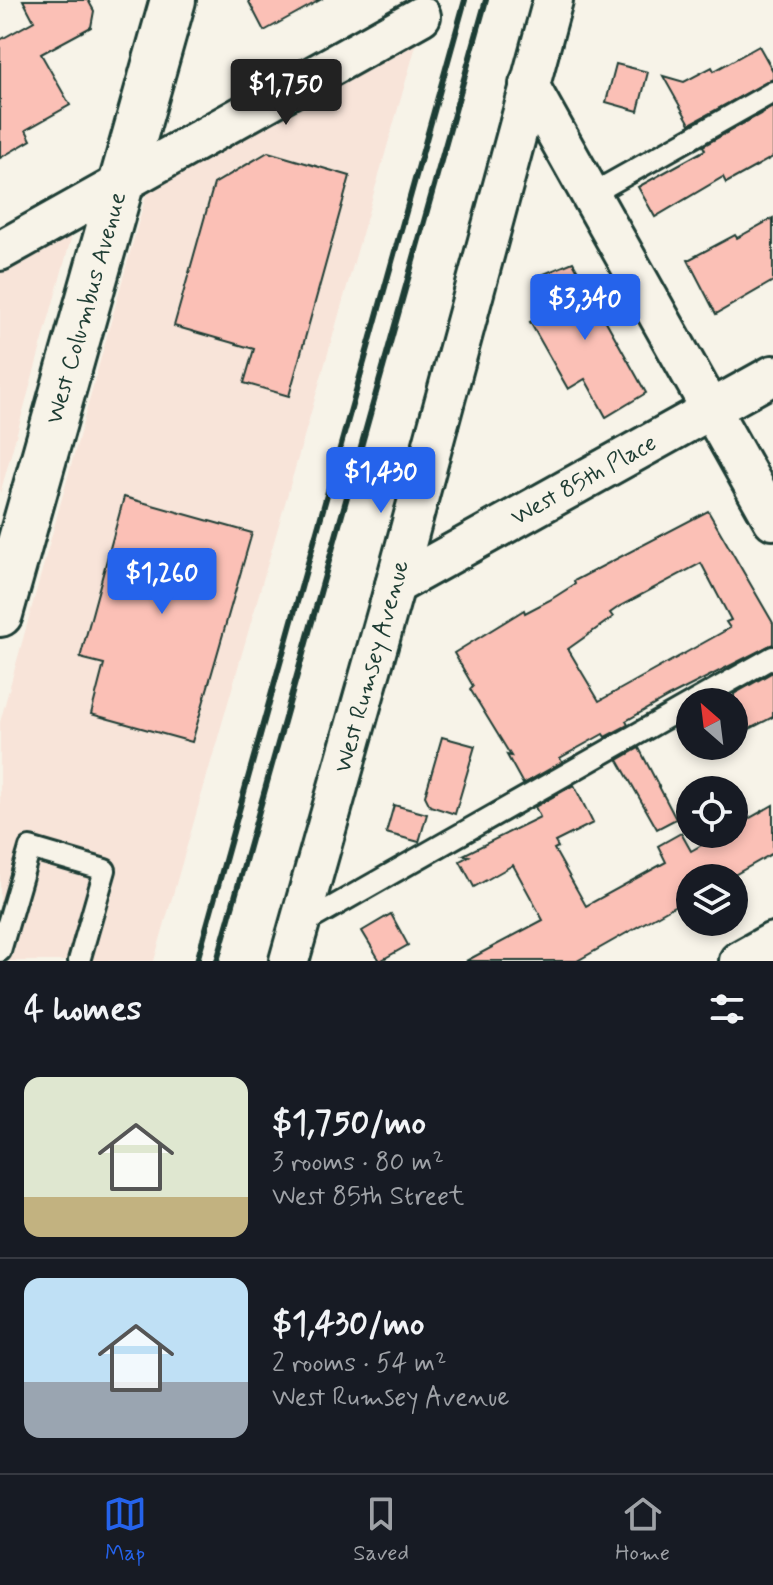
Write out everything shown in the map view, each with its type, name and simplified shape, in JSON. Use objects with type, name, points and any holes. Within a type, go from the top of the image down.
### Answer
[{"type":"main road","name":"West Columbus Avenue","points":[[0,614],[173,0]]},
{"type":"street","name":"West Rumsey Avenue","points":[[294,944],[395,585],[553,0]]},
{"type":"street","points":[[0,251],[421,16]]},
{"type":"street","points":[[529,85],[773,520]]},
{"type":"street","name":"West 85th Place","points":[[395,585],[773,375]]},
{"type":"street","points":[[739,961],[773,942]]},
{"type":"lane","points":[[590,195],[773,92]]},
{"type":"lane","points":[[718,688],[773,657]]},
{"type":"lane","points":[[294,944],[676,713]]},
{"type":"lane","points":[[0,951],[30,848],[105,870],[79,961]]},
{"type":"shaded area","points":[[419,35],[154,961],[0,961],[0,722],[149,184]]},
{"type":"shaded area","points":[[74,228],[0,494],[0,269]]},
{"type":"building","points":[[23,0],[88,0],[94,11],[91,27],[41,54],[70,105],[26,130],[31,140],[0,158],[0,40],[34,21]]},
{"type":"building","points":[[248,0],[320,0],[264,31]]},
{"type":"building","points":[[759,46],[773,71],[773,79],[690,124],[663,76],[684,82],[712,67],[714,71]]},
{"type":"building","points":[[616,64],[648,72],[638,111],[606,102]]},
{"type":"building","points":[[773,107],[773,157],[726,183],[723,177],[655,217],[638,187]]},
{"type":"building","points":[[268,152],[350,176],[289,396],[244,383],[254,349],[174,326],[214,184]]},
{"type":"building","points":[[773,218],[773,281],[716,314],[688,260]]},
{"type":"building","points":[[573,262],[646,393],[606,417],[585,379],[568,389],[530,322],[556,308],[539,276]]},
{"type":"building","points":[[124,497],[252,533],[192,742],[91,714],[104,664],[80,658]]},
{"type":"building","points":[[708,511],[773,623],[773,644],[686,688],[676,688],[676,693],[626,721],[628,725],[605,737],[603,734],[560,758],[562,762],[523,784],[507,755],[511,756],[470,689],[473,686],[454,653],[524,610],[525,613],[575,584],[574,581]],"holes":[[[701,563],[731,620],[726,622],[730,628],[599,701],[568,649],[613,617],[610,613],[620,606]]]},
{"type":"building","points":[[773,672],[773,717],[748,730],[748,688],[745,688]]},
{"type":"building","points":[[442,737],[475,746],[455,814],[430,806],[425,796]]},
{"type":"building","points":[[639,748],[676,819],[657,829],[618,760]]},
{"type":"building","points":[[574,785],[593,823],[555,842],[558,847],[554,849],[586,906],[666,862],[658,846],[676,836],[676,848],[689,848],[691,851],[696,848],[748,848],[748,819],[773,805],[773,853],[748,867],[748,864],[676,864],[676,905],[577,961],[466,961],[543,920],[513,865],[474,887],[460,861],[469,856],[463,855],[540,817],[535,807]]},
{"type":"building","points":[[394,805],[427,814],[419,842],[386,833]]},
{"type":"building","points":[[391,914],[408,945],[380,961],[362,931]]},
{"type":"railway","points":[[197,961],[465,0]]},
{"type":"railway","points":[[217,961],[486,0]]}]
